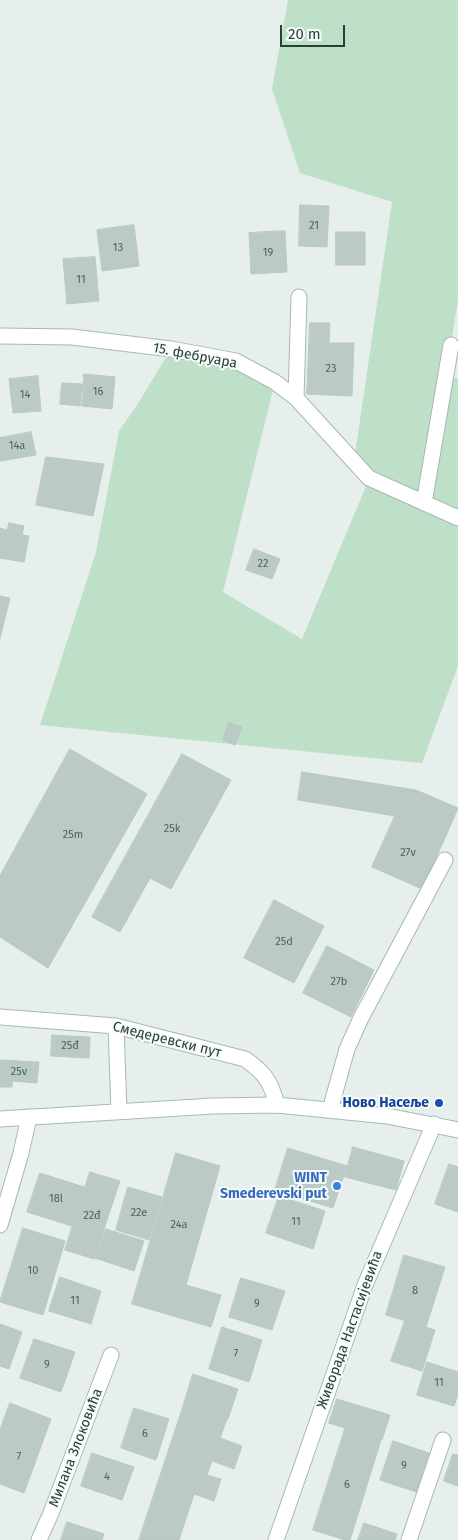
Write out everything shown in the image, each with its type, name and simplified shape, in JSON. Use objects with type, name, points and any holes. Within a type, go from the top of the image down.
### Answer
[{"type":"street","points":[[296,398],[299,297]]},
{"type":"street","name":"15. фебруара","points":[[0,336],[72,337],[171,349],[236,361],[276,382],[296,398],[369,478],[458,518]]},
{"type":"street","points":[[424,503],[451,345]]},
{"type":"street","points":[[330,1110],[348,1049],[361,1018],[445,860]]},
{"type":"street","name":"Смедеревски пут","points":[[0,1017],[116,1026],[246,1059],[257,1067],[270,1082],[277,1105]]},
{"type":"street","points":[[116,1026],[118,1111]]},
{"type":"street","points":[[0,1119],[213,1106],[277,1105],[387,1116],[458,1130]]},
{"type":"street","points":[[0,1225],[21,1153],[29,1117]]},
{"type":"street","name":"Живорада Настасијевића","points":[[276,1540],[365,1285],[434,1124]]},
{"type":"street","name":"Милана Злоковића","points":[[39,1540],[111,1355]]},
{"type":"street","points":[[409,1540],[443,1440]]},
{"type":"green space","points":[[288,0],[458,0],[458,300],[446,376],[458,379],[458,666],[422,763],[40,725],[96,552],[119,431],[171,349],[236,361],[275,382],[223,592],[302,639],[369,479],[354,461],[392,202],[300,173],[272,89]]},
{"type":"building","points":[[300,205],[329,206],[327,247],[299,246]]},
{"type":"building","points":[[134,225],[139,266],[102,271],[97,230]]},
{"type":"building","points":[[285,231],[287,272],[251,274],[249,233]]},
{"type":"building","points":[[336,232],[365,232],[365,265],[336,265]]},
{"type":"building","points":[[95,257],[99,301],[67,304],[63,259]]},
{"type":"building","points":[[310,323],[330,323],[329,343],[354,343],[352,396],[307,394]]},
{"type":"building","points":[[84,374],[115,377],[112,409],[82,406]]},
{"type":"building","points":[[38,376],[41,411],[13,413],[9,379]]},
{"type":"building","points":[[62,383],[82,384],[80,406],[60,404]]},
{"type":"building","points":[[31,432],[36,455],[0,461],[0,438]]},
{"type":"building","points":[[46,457],[104,464],[93,516],[36,505]]},
{"type":"building","points":[[9,523],[24,526],[22,535],[29,536],[24,562],[0,558],[0,528],[7,530]]},
{"type":"building","points":[[254,549],[280,559],[272,579],[246,570]]},
{"type":"building","points":[[0,596],[10,598],[0,638]]},
{"type":"building","points":[[229,723],[242,727],[235,745],[223,740]]},
{"type":"building","points":[[70,749],[147,794],[48,968],[0,937],[0,876]]},
{"type":"building","points":[[182,754],[231,780],[171,889],[150,878],[120,932],[92,917]]},
{"type":"building","points":[[302,772],[416,790],[395,816],[298,800]]},
{"type":"building","points":[[416,790],[458,808],[445,838],[395,816]]},
{"type":"building","points":[[395,816],[445,838],[422,889],[372,867]]},
{"type":"building","points":[[274,900],[324,926],[294,983],[244,958]]},
{"type":"building","points":[[327,946],[374,970],[351,1017],[303,993]]},
{"type":"building","points":[[52,1035],[90,1037],[89,1058],[51,1056]]},
{"type":"building","points":[[0,1060],[39,1062],[37,1083],[12,1081],[12,1087],[0,1087]]},
{"type":"building","points":[[353,1147],[404,1161],[396,1190],[345,1177]]},
{"type":"building","points":[[288,1148],[347,1166],[333,1208],[275,1190]]},
{"type":"building","points":[[176,1153],[220,1166],[186,1285],[221,1295],[211,1327],[132,1304]]},
{"type":"building","points":[[449,1164],[458,1167],[458,1212],[435,1204]]},
{"type":"building","points":[[90,1172],[120,1181],[94,1259],[65,1250]]},
{"type":"building","points":[[40,1173],[84,1187],[72,1226],[27,1212]]},
{"type":"building","points":[[128,1187],[162,1197],[149,1240],[116,1230]]},
{"type":"building","points":[[279,1196],[325,1211],[313,1249],[266,1233]]},
{"type":"building","points":[[23,1228],[65,1241],[43,1315],[0,1302]]},
{"type":"building","points":[[106,1229],[144,1241],[134,1271],[95,1258]]},
{"type":"building","points":[[404,1255],[445,1267],[426,1327],[386,1315]]},
{"type":"building","points":[[60,1277],[101,1291],[91,1324],[49,1311]]},
{"type":"building","points":[[241,1278],[285,1291],[272,1330],[229,1317]]},
{"type":"building","points":[[405,1321],[435,1330],[422,1371],[391,1361]]},
{"type":"building","points":[[0,1324],[22,1332],[9,1369],[0,1366]]},
{"type":"building","points":[[222,1327],[262,1340],[249,1382],[209,1369]]},
{"type":"building","points":[[34,1339],[75,1352],[61,1392],[20,1378]]},
{"type":"building","points":[[427,1362],[458,1372],[458,1394],[454,1406],[417,1395]]},
{"type":"building","points":[[193,1374],[238,1389],[228,1419],[184,1404]]},
{"type":"building","points":[[337,1399],[390,1415],[382,1440],[329,1423]]},
{"type":"building","points":[[10,1403],[51,1419],[24,1493],[0,1484],[0,1430]]},
{"type":"building","points":[[184,1404],[227,1419],[220,1438],[242,1446],[234,1469],[212,1461],[207,1475],[221,1479],[214,1501],[194,1494],[179,1540],[139,1540]]},
{"type":"building","points":[[134,1408],[169,1419],[156,1460],[121,1448]]},
{"type":"building","points":[[345,1429],[381,1440],[350,1540],[313,1530]]},
{"type":"building","points":[[393,1441],[429,1453],[416,1492],[380,1480]]},
{"type":"building","points":[[92,1453],[134,1467],[122,1500],[81,1486]]},
{"type":"building","points":[[453,1454],[458,1455],[458,1486],[444,1481]]},
{"type":"building","points":[[67,1522],[104,1534],[102,1540],[61,1540]]},
{"type":"building","points":[[364,1523],[397,1534],[395,1540],[358,1540]]},
{"type":"place","name":"Ново Насеље","points":[[439,1103]]},
{"type":"place","name":"WINT Smederevski put","points":[[337,1186]]}]
